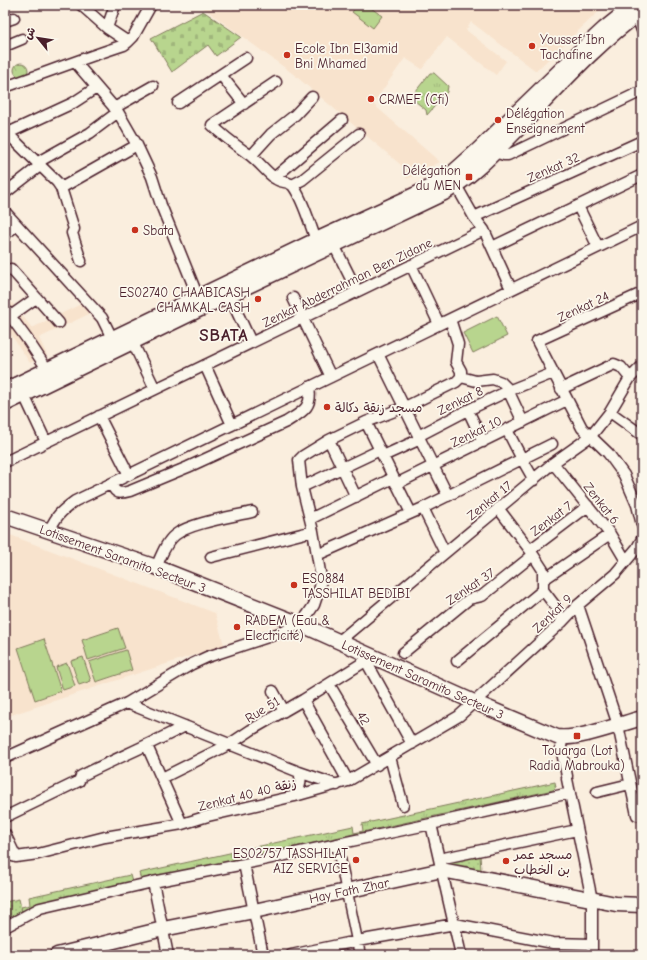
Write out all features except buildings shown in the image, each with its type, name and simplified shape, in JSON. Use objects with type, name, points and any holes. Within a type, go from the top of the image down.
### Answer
[{"type":"main road","points":[[5,390],[316,240],[424,190],[453,180],[469,177],[637,10]]},
{"type":"main road","points":[[5,404],[229,295],[444,193],[478,150],[579,52],[604,29],[637,10]]},
{"type":"main road","name":"Lotissement Saramito Secteur 3","points":[[5,516],[156,567],[300,624],[369,659],[552,735],[562,738],[577,736],[642,718]]},
{"type":"main road","name":"Hay Fath Zhar","points":[[57,955],[163,929],[254,911],[347,890],[440,865],[592,900],[616,904],[642,904]]},
{"type":"street","points":[[81,5],[107,28],[128,42]]},
{"type":"street","points":[[107,28],[114,5]]},
{"type":"street","points":[[5,86],[62,68],[124,45],[133,37],[151,5]]},
{"type":"street","points":[[637,10],[642,30]]},
{"type":"street","points":[[5,46],[22,39]]},
{"type":"street","points":[[178,103],[246,58]]},
{"type":"street","points":[[75,62],[116,110],[137,145],[152,177],[161,205],[198,297]]},
{"type":"street","points":[[221,75],[244,104]]},
{"type":"street","points":[[276,82],[212,125],[224,138],[250,156],[274,178],[280,182],[287,182],[292,185],[303,206],[316,240]]},
{"type":"street","points":[[5,193],[40,164],[90,133],[116,110],[153,86]]},
{"type":"street","points":[[81,261],[72,234],[74,229],[61,188],[40,164],[7,132],[72,103],[96,88]]},
{"type":"street","points":[[495,152],[508,155],[642,91]]},
{"type":"street","points":[[250,156],[271,134],[295,115],[312,97]]},
{"type":"street","points":[[274,178],[342,120]]},
{"type":"street","points":[[292,185],[302,180],[359,134]]},
{"type":"street","name":"Zenkat 32","points":[[474,217],[642,141]]},
{"type":"street","points":[[61,188],[137,145]]},
{"type":"street","points":[[492,247],[642,175]]},
{"type":"street","points":[[453,180],[474,217],[484,230],[511,289]]},
{"type":"street","points":[[578,206],[598,247]]},
{"type":"street","points":[[5,212],[102,318],[112,338]]},
{"type":"street","points":[[5,234],[17,225]]},
{"type":"street","points":[[49,531],[56,516],[61,510],[74,501],[642,226]]},
{"type":"street","name":"Zenkat Abderrahman Ben Zidane","points":[[5,462],[484,230]]},
{"type":"street","points":[[334,245],[357,291]]},
{"type":"street","points":[[411,265],[439,324]]},
{"type":"street","points":[[11,269],[59,323]]},
{"type":"street","points":[[229,295],[251,342]]},
{"type":"street","name":"Zenkat 24","points":[[553,373],[537,341],[641,296]]},
{"type":"street","points":[[36,298],[7,315],[27,339],[47,369]]},
{"type":"street","points":[[293,298],[331,377]]},
{"type":"street","points":[[5,758],[127,703],[192,664],[207,657],[283,632],[300,624],[314,605],[320,587],[321,578],[313,531],[302,487],[299,460],[329,440],[366,422],[405,407],[456,382],[461,377],[461,371],[456,362],[458,344],[450,319]]},
{"type":"street","points":[[133,343],[155,389]]},
{"type":"street","points":[[378,354],[448,496]]},
{"type":"street","points":[[561,389],[614,364],[621,367],[630,378]]},
{"type":"street","points":[[205,365],[232,425]]},
{"type":"street","name":"Zenkat 17","points":[[338,642],[553,463],[592,436],[610,412],[630,378],[642,366]]},
{"type":"street","points":[[553,373],[582,428],[608,453],[624,475],[637,505],[642,525]]},
{"type":"street","name":"Zenkat 8","points":[[302,487],[342,468],[416,441],[422,434],[468,410],[508,391],[553,373]]},
{"type":"street","points":[[461,377],[476,381],[493,379],[505,384],[523,422]]},
{"type":"street","points":[[111,484],[117,492],[121,493],[130,491],[188,467],[286,422],[305,409],[310,402],[310,387]]},
{"type":"street","points":[[24,395],[46,442]]},
{"type":"street","name":"Zenkat 10","points":[[310,519],[356,497],[434,466],[567,400]]},
{"type":"street","points":[[468,410],[483,442]]},
{"type":"street","points":[[610,412],[642,435]]},
{"type":"street","points":[[99,416],[129,475]]},
{"type":"street","points":[[366,422],[411,513]]},
{"type":"street","points":[[508,430],[534,480]]},
{"type":"street","points":[[329,440],[356,497]]},
{"type":"street","points":[[317,555],[423,508],[552,444]]},
{"type":"street","name":"Zenkat 6","points":[[553,463],[610,534],[626,561]]},
{"type":"street","name":"Zenkat 7","points":[[532,552],[588,506]]},
{"type":"street","points":[[423,508],[445,553]]},
{"type":"street","points":[[498,508],[532,552],[542,570],[543,585],[556,607],[562,622]]},
{"type":"street","points":[[156,567],[165,547],[174,536],[187,528],[252,512]]},
{"type":"street","points":[[211,557],[313,531]]},
{"type":"street","points":[[457,661],[543,585],[610,534]]},
{"type":"street","name":"Zenkat 9","points":[[474,702],[615,574],[642,539]]},
{"type":"street","name":"Zenkat 37","points":[[403,653],[469,599],[482,596],[532,552]]},
{"type":"street","points":[[578,606],[618,725],[637,815]]},
{"type":"street","points":[[369,659],[412,744]]},
{"type":"street","name":"Rue 51","points":[[162,778],[230,744],[369,659]]},
{"type":"street","name":"42","points":[[330,684],[377,764]]},
{"type":"street","points":[[273,691],[284,711]]},
{"type":"street","points":[[302,700],[348,782]]},
{"type":"street","name":"Zenkat 40 زنقة 40","points":[[5,854],[16,857],[38,854],[105,837],[182,824],[208,816],[348,782],[455,719],[474,702]]},
{"type":"street","points":[[127,703],[299,772],[337,785]]},
{"type":"street","points":[[5,817],[78,781],[81,776],[115,759],[147,746],[185,726]]},
{"type":"street","points":[[562,738],[561,748],[592,900],[592,955]]},
{"type":"street","points":[[147,746],[182,824]]},
{"type":"street","points":[[390,757],[403,805]]},
{"type":"street","points":[[295,796],[301,785],[299,772]]},
{"type":"street","points":[[597,792],[630,784]]},
{"type":"street","points":[[5,927],[40,908],[153,882],[244,864],[570,793]]},
{"type":"street","points":[[431,824],[461,955]]},
{"type":"street","points":[[440,865],[577,830]]},
{"type":"street","points":[[5,834],[16,857]]},
{"type":"street","points":[[337,844],[360,955]]},
{"type":"street","points":[[244,864],[263,955]]},
{"type":"street","points":[[153,882],[168,955]]},
{"type":"street","points":[[291,955],[357,941],[455,924],[553,943],[592,944]]},
{"type":"shaded area","points":[[199,5],[608,5],[596,14],[536,71],[471,22],[466,30],[506,61],[496,75],[447,37],[422,69],[405,58],[373,104],[440,162],[407,179],[401,165],[292,73]]},
{"type":"shaded area","points":[[5,294],[32,328],[83,303],[91,313],[39,338],[47,355],[30,363],[5,326]]},
{"type":"shaded area","points":[[5,533],[215,613],[224,645],[5,717]]},
{"type":"green space","points":[[358,5],[367,5],[382,16],[373,28],[352,12]]},
{"type":"green space","points":[[203,11],[241,37],[216,56],[208,45],[172,72],[151,38]]},
{"type":"green space","points":[[18,63],[24,63],[28,67],[28,73],[24,77],[18,77],[14,73],[14,67]]},
{"type":"green space","points":[[430,73],[434,73],[448,86],[447,92],[427,115],[426,110],[415,101],[408,101]]},
{"type":"green space","points":[[497,316],[507,336],[473,353],[463,333]]},
{"type":"green space","points":[[118,628],[125,648],[88,660],[82,640]]},
{"type":"green space","points":[[44,639],[61,691],[35,700],[18,648]]},
{"type":"green space","points":[[126,650],[132,670],[96,682],[89,662]]},
{"type":"green space","points":[[83,657],[91,681],[79,685],[71,661]]},
{"type":"green space","points":[[67,663],[75,686],[63,690],[56,667]]},
{"type":"green space","points":[[555,782],[556,787],[553,790],[41,903],[22,912],[21,907],[30,905],[29,897],[130,875],[132,882],[141,880],[139,873],[243,850],[245,856],[252,855],[251,848],[353,826],[354,833],[363,831],[362,824]]},
{"type":"green space","points":[[480,855],[481,870],[446,864],[445,862]]},
{"type":"green space","points":[[19,899],[22,912],[5,922],[5,902]]},
{"type":"place","name":"Youssef Ibn Tachafine","points":[[532,46]]},
{"type":"place","name":"Ecole Ibn El3amid Bni Mhamed","points":[[287,55]]},
{"type":"place","name":"CRMEF (Cfi)","points":[[371,99]]},
{"type":"place","name":"Délégation Enseignement","points":[[498,120]]},
{"type":"place","name":"Délégation du MEN","points":[[469,177]]},
{"type":"place","name":"Sbata","points":[[135,230]]},
{"type":"place","name":"ES02740 CHAABICASH CHAMKAL CASH","points":[[258,299]]},
{"type":"place","name":"مسجد زنقة دكالة","points":[[327,407]]},
{"type":"place","name":"ES0884 TASSHILAT BEDIBI","points":[[294,585]]},
{"type":"place","name":"RADEM (Eau & Electricité)","points":[[237,627]]},
{"type":"place","name":"Touarga (Lot Radia Mabrouka)","points":[[577,736]]},
{"type":"place","name":"ES02757 TASSHILAT AIZ SERVICE","points":[[356,860]]},
{"type":"place","name":"مسجد عمر بن الخطاب","points":[[506,861]]},
{"type":"district","name":"SBATA","points":[[224,335]]}]
